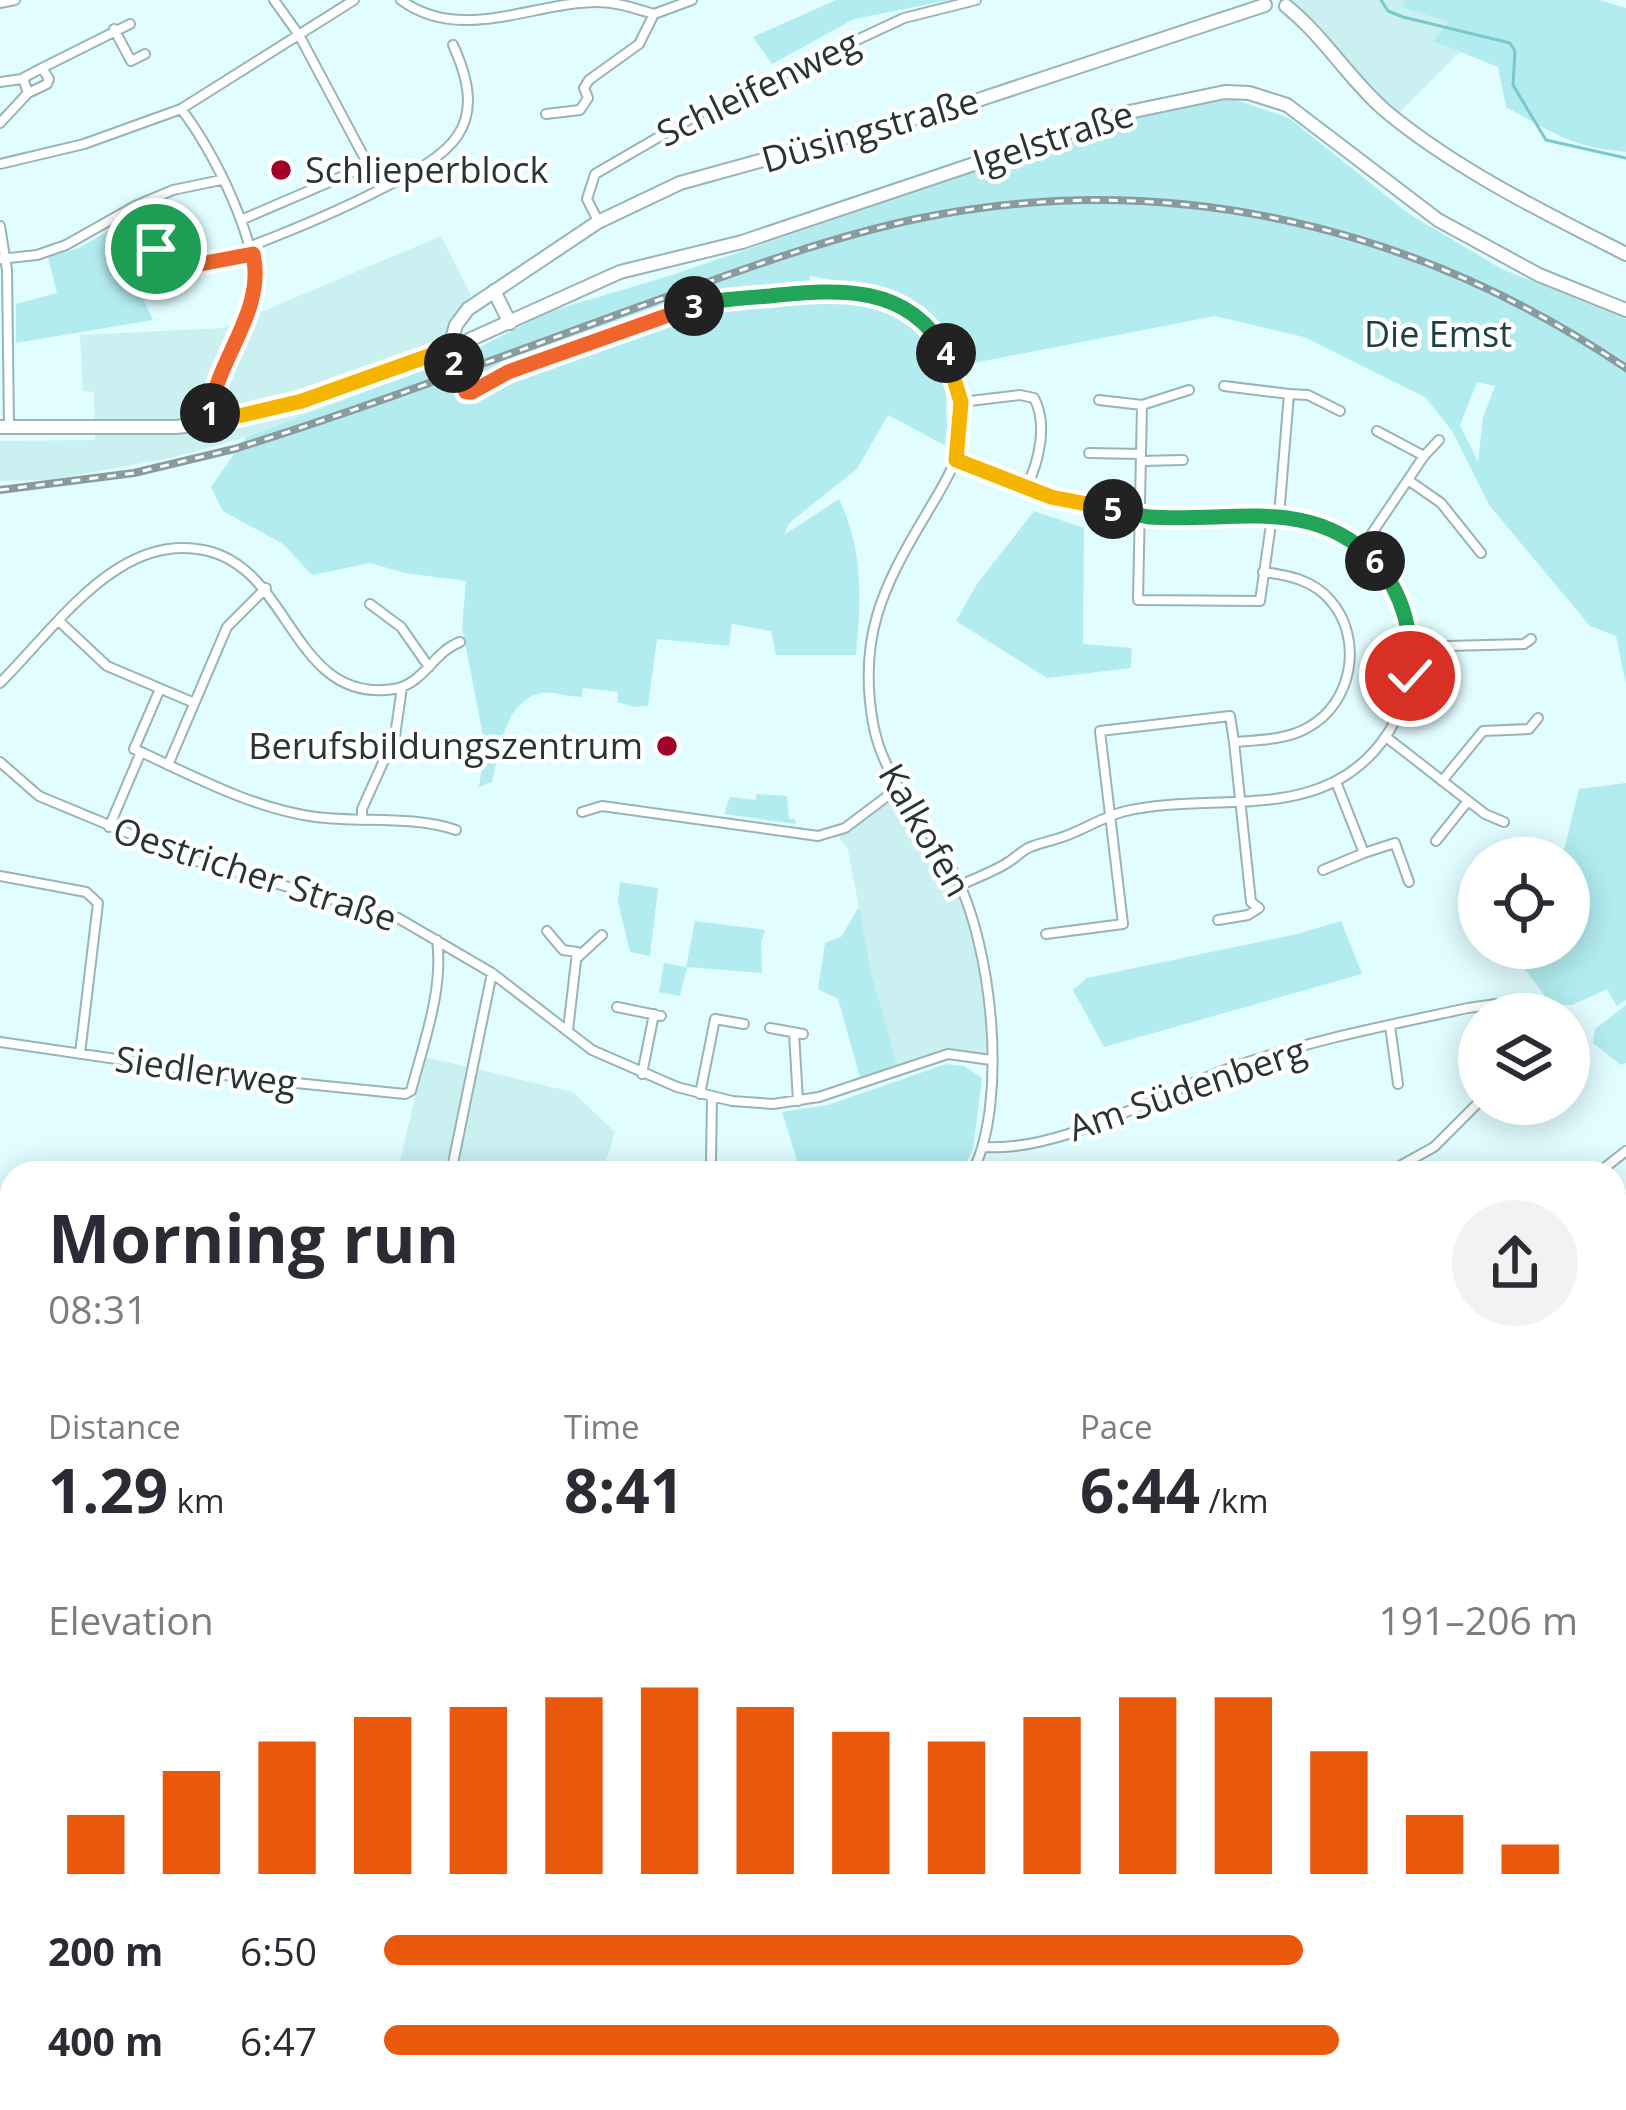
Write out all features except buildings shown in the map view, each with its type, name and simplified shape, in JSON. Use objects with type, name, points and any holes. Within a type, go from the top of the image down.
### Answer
[{"type":"main road","name":"Düsingstraße","points":[[448,349],[468,309],[598,222],[680,183],[966,104],[1263,3]]},
{"type":"main road","points":[[1263,3],[1275,10],[1287,3],[1374,100],[1420,138],[1626,254]]},
{"type":"main road","name":"Igelstraße","points":[[4,427],[122,429],[209,423],[302,401],[448,349],[620,272],[742,242],[1130,112],[1225,92],[1249,93],[1287,105],[1438,220],[1539,275],[1626,310]]},
{"type":"main road","points":[[494,291],[510,323]]},
{"type":"street","points":[[0,3],[15,0]]},
{"type":"street","points":[[274,0],[299,35],[381,189]]},
{"type":"street","points":[[0,164],[84,145],[181,109],[354,0]]},
{"type":"street","points":[[401,0],[426,15],[450,20],[594,2],[655,14],[692,0]]},
{"type":"street","name":"Schleifenweg","points":[[598,222],[586,199],[595,174],[648,141],[886,26],[976,0]]},
{"type":"street","points":[[546,114],[580,110],[589,98],[584,88],[589,80],[639,44],[655,14]]},
{"type":"street","points":[[0,82],[23,79],[130,24]]},
{"type":"street","points":[[114,29],[131,61],[145,54]]},
{"type":"street","points":[[135,206],[164,264],[174,269],[252,250],[431,164],[460,130],[468,88],[453,45]]},
{"type":"street","points":[[0,123],[28,93],[47,84],[42,68]]},
{"type":"street","points":[[23,79],[28,93]]},
{"type":"street","points":[[181,109],[241,220],[252,250],[254,294],[214,393],[209,423]]},
{"type":"street","points":[[241,220],[369,165]]},
{"type":"street","points":[[3,258],[37,255],[66,245],[135,206],[220,180]]},
{"type":"street","points":[[0,226],[4,427]]},
{"type":"street","name":"Kalkofen","points":[[448,349],[466,392],[614,332],[707,303],[836,289],[890,300],[915,316],[946,353],[961,402],[956,460],[884,587],[869,646],[873,727],[880,755],[898,788],[961,885],[987,974],[991,1060]]},
{"type":"street","points":[[1224,386],[1308,395],[1340,410]]},
{"type":"street","points":[[1099,400],[1142,405],[1189,390]]},
{"type":"street","points":[[961,402],[1020,394],[1034,398],[1039,407],[1039,461],[1026,487]]},
{"type":"street","points":[[1142,405],[1138,600],[1260,601],[1289,394]]},
{"type":"street","points":[[1377,430],[1424,456]]},
{"type":"street","points":[[1362,548],[1439,440]]},
{"type":"street","points":[[1089,453],[1183,460]]},
{"type":"street","points":[[956,460],[1051,497],[1138,515],[1275,516],[1330,528],[1362,548],[1396,590],[1410,646],[1407,692],[1386,736],[1360,766],[1336,782],[1301,796],[1124,812],[1030,847],[961,885]]},
{"type":"street","points":[[1408,480],[1441,502],[1480,553]]},
{"type":"street","points":[[0,683],[117,569],[170,548],[221,555],[244,568],[266,588],[307,654],[332,677],[364,689],[402,687],[446,648],[460,642]]},
{"type":"street","points":[[1234,742],[1288,736],[1310,728],[1330,710],[1348,674],[1348,634],[1330,599],[1315,586],[1289,575],[1263,572]]},
{"type":"street","points":[[168,765],[227,627],[266,588]]},
{"type":"street","points":[[370,604],[401,628],[429,667]]},
{"type":"street","points":[[60,622],[107,666],[192,702]]},
{"type":"street","points":[[1410,646],[1524,644],[1531,639]]},
{"type":"street","points":[[362,820],[362,809],[395,736],[402,687]]},
{"type":"street","points":[[160,689],[134,749],[268,806],[313,817],[423,823],[456,830]]},
{"type":"street","points":[[1046,934],[1123,924],[1100,731],[1230,716],[1251,902],[1259,908],[1248,915],[1217,920]]},
{"type":"street","points":[[1442,781],[1483,731],[1528,729],[1538,718]]},
{"type":"street","points":[[1386,736],[1468,801],[1504,822]]},
{"type":"street","points":[[109,827],[141,752]]},
{"type":"street","name":"Oestricher Straße","points":[[0,762],[39,796],[109,827],[222,871],[398,918],[492,973],[611,1061],[700,1094],[757,1103],[798,1101],[948,1054],[991,1060]]},
{"type":"street","points":[[1336,782],[1364,853]]},
{"type":"street","points":[[582,812],[602,806],[818,836],[845,827],[898,788]]},
{"type":"street","points":[[1436,842],[1468,801]]},
{"type":"street","points":[[1323,870],[1395,843],[1408,882]]},
{"type":"street","points":[[0,876],[94,897],[99,910],[80,1054]]},
{"type":"street","points":[[547,931],[563,950],[577,952],[568,1032]]},
{"type":"street","points":[[576,958],[602,935]]},
{"type":"street","name":"Siedlerweg","points":[[0,1042],[405,1094],[411,1091],[439,967],[437,939]]},
{"type":"street","points":[[453,1161],[492,973]]},
{"type":"street","points":[[617,1007],[658,1015],[642,1075]]},
{"type":"street","name":"Am Südenberg","points":[[984,1147],[1039,1141],[1240,1064],[1458,1012]]},
{"type":"street","points":[[700,1094],[715,1019],[743,1024]]},
{"type":"street","points":[[1390,1025],[1398,1084]]},
{"type":"street","points":[[770,1028],[799,1034],[798,1101]]},
{"type":"street","points":[[978,1161],[991,1115],[991,1060]]},
{"type":"street","points":[[711,1161],[712,1096]]},
{"type":"street","points":[[1407,1161],[1458,1125]]},
{"type":"shaded area","points":[[1290,0],[1471,0],[1434,40],[1460,52],[1398,114],[1284,16],[1293,4]]},
{"type":"shaded area","points":[[441,236],[471,295],[437,365],[246,437],[171,458],[49,480],[0,481],[0,441],[95,440],[94,392],[83,391],[80,335],[223,328]]},
{"type":"shaded area","points":[[898,790],[964,898],[985,973],[990,1058],[947,1052],[898,1068],[871,972],[848,850],[837,834]]},
{"type":"shaded area","points":[[425,1057],[573,1092],[615,1132],[606,1161],[400,1161]]},
{"type":"green space","points":[[836,0],[949,0],[854,19],[772,64],[753,37]]},
{"type":"green space","points":[[1405,0],[1599,0],[1626,8],[1626,152],[1575,142],[1506,107],[1498,67],[1433,41],[1449,22],[1402,7]]},
{"type":"green space","name":"Die Emst","points":[[1233,99],[1289,118],[1409,214],[1502,269],[1626,319],[1626,685],[1616,636],[1590,626],[1489,505],[1452,431],[1425,397],[1304,337],[1215,316],[963,365],[935,325],[900,300],[810,276],[809,293],[861,298],[916,329],[945,376],[948,447],[888,415],[857,469],[789,523],[784,535],[839,499],[853,538],[859,576],[856,655],[776,655],[771,631],[732,624],[729,646],[657,639],[648,706],[617,702],[618,692],[583,688],[582,697],[554,693],[525,700],[508,723],[492,782],[479,787],[485,746],[462,627],[466,581],[370,563],[312,575],[283,544],[223,511],[211,487],[246,437],[464,355],[551,311],[669,276],[1136,117]],"holes":[[[1477,382],[1495,386],[1483,418],[1478,462],[1460,425]]]},
{"type":"green space","points":[[110,230],[153,320],[16,343],[16,304],[57,293],[48,257],[79,248]]},
{"type":"green space","points":[[1034,511],[1084,528],[1083,644],[1132,648],[1131,668],[1047,678],[956,621],[977,584]]},
{"type":"green space","points":[[1626,783],[1626,1000],[1617,1006],[1607,989],[1590,997],[1590,993],[1543,993],[1525,969],[1590,969],[1590,837],[1567,837],[1579,789]]},
{"type":"green space","points":[[757,794],[787,796],[789,819],[796,824],[724,814],[730,797],[755,800]]},
{"type":"green space","points":[[620,882],[658,888],[650,956],[630,952],[618,902]]},
{"type":"green space","points":[[859,907],[871,972],[898,1068],[861,1081],[838,999],[818,989],[825,943],[841,937]]},
{"type":"green space","points":[[695,921],[765,930],[762,973],[687,967],[680,996],[659,992],[664,963],[686,967]]},
{"type":"green space","points":[[1341,921],[1362,974],[1104,1047],[1073,990],[1087,978]]},
{"type":"green space","points":[[1626,1005],[1626,1063],[1621,1065],[1593,1043],[1595,1029]]},
{"type":"green space","points":[[946,1064],[964,1066],[982,1078],[973,1149],[967,1161],[797,1161],[782,1112],[828,1105]]},
{"type":"waterway","points":[[1381,0],[1388,11],[1403,17],[1510,43],[1515,51],[1513,85],[1546,140],[1626,158]]},
{"type":"railway","points":[[0,490],[134,473],[234,449],[817,245],[916,219],[1010,205],[1103,200],[1195,206],[1286,220],[1375,244],[1461,277],[1545,318],[1626,368]]},
{"type":"place","name":"Schlieperblock","points":[[281,170]]},
{"type":"place","name":"Berufsbildungszentrum","points":[[667,746]]},
{"type":"route","points":[[156,249],[164,264],[174,269],[253,254],[254,294],[214,393],[209,423],[302,401],[448,349],[466,392],[472,392],[508,372],[707,303],[836,289],[890,300],[940,341],[953,365],[961,402],[956,460],[1051,497],[1138,515],[1297,517],[1330,528],[1362,548],[1396,590],[1406,618],[1410,676]]}]
